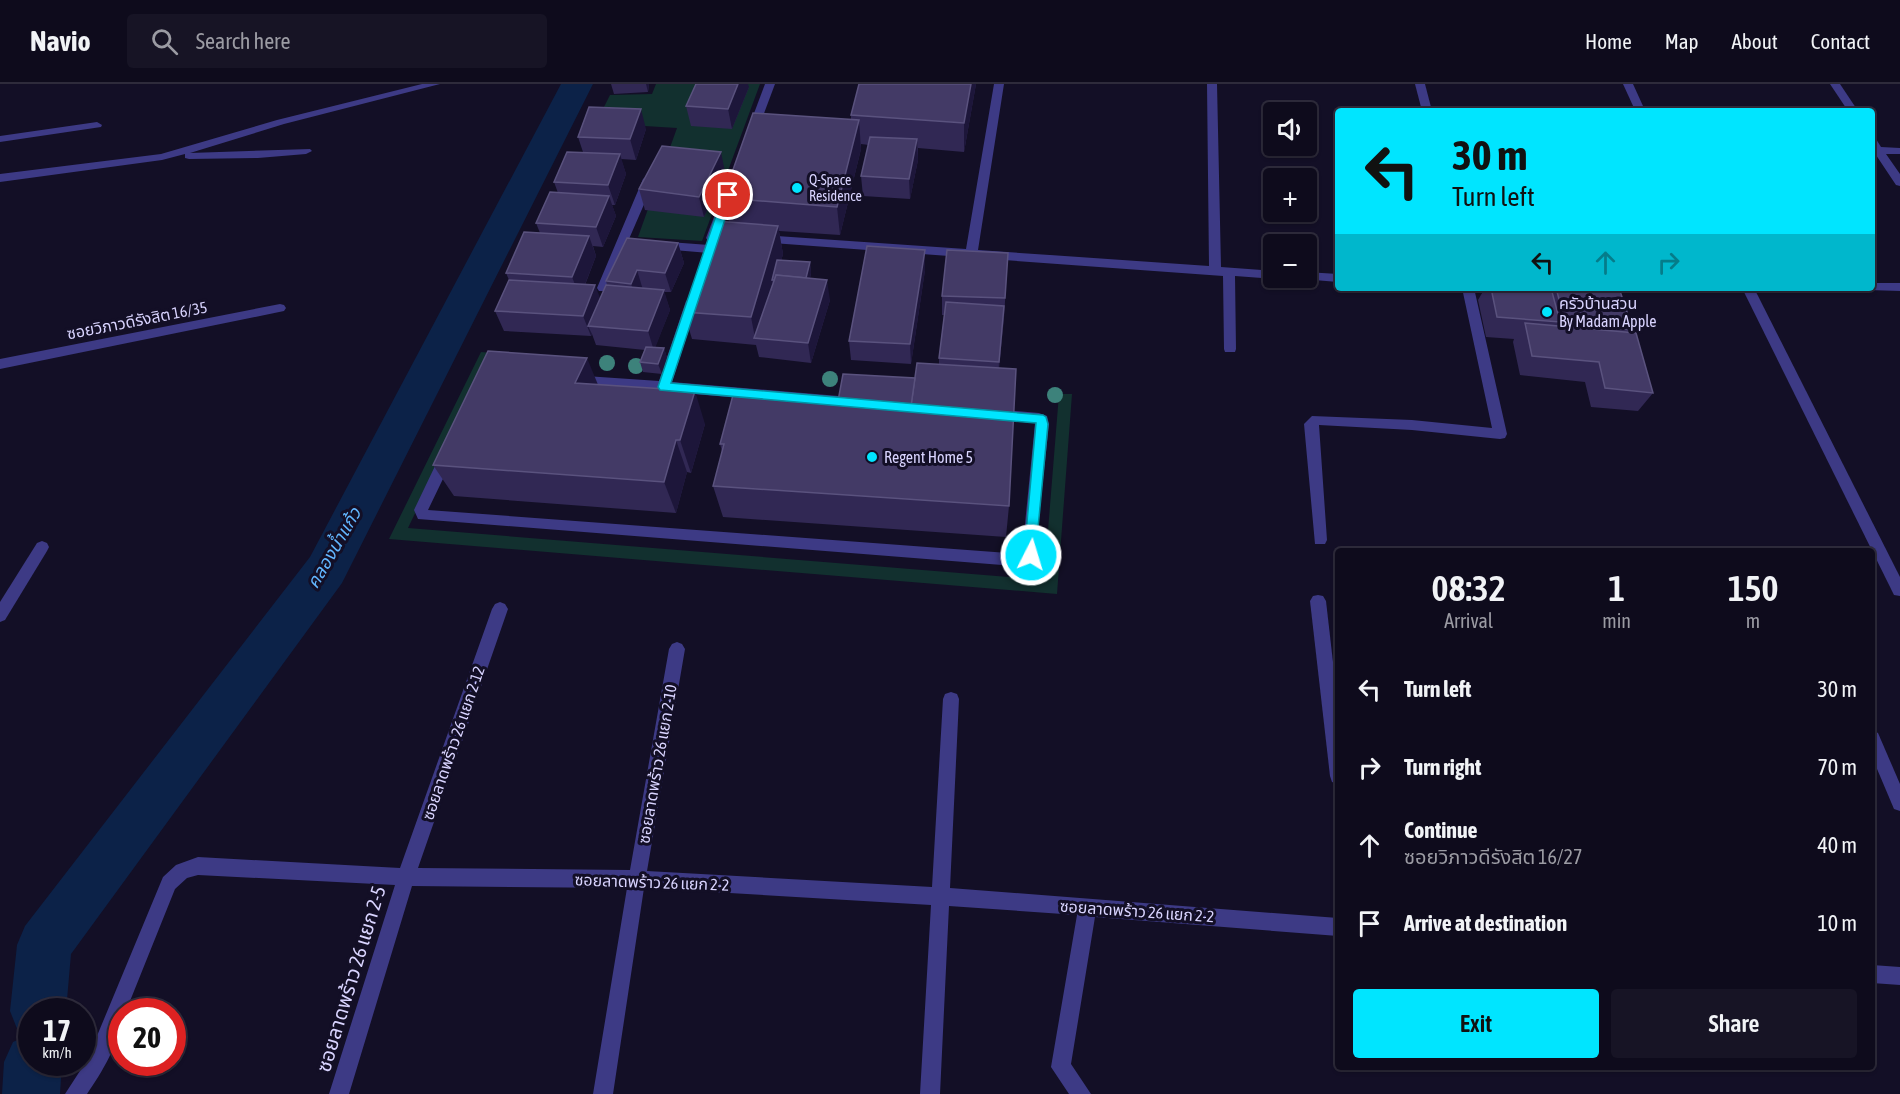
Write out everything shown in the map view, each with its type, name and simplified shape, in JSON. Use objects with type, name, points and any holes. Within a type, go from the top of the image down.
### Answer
[{"type":"street","points":[[162,157],[281,122],[435,84]]},
{"type":"street","points":[[747,144],[770,84]]},
{"type":"street","points":[[971,255],[999,84]]},
{"type":"street","points":[[1212,84],[1215,271]]},
{"type":"street","points":[[1420,84],[1426,108]]},
{"type":"street","points":[[1628,84],[1638,105]]},
{"type":"street","points":[[1835,84],[1851,108]]},
{"type":"street","points":[[0,139],[97,125]]},
{"type":"street","points":[[1875,145],[1900,151]]},
{"type":"street","points":[[1875,145],[1900,182]]},
{"type":"street","points":[[0,178],[162,157],[258,155],[306,151]]},
{"type":"street","points":[[603,288],[652,171]]},
{"type":"street","points":[[622,242],[707,254],[719,236],[735,174]]},
{"type":"street","points":[[748,238],[1263,274]]},
{"type":"street","points":[[1229,272],[1230,349]]},
{"type":"street","points":[[1317,277],[1335,278]]},
{"type":"street","points":[[1875,287],[1900,287]]},
{"type":"street","points":[[664,387],[695,291]]},
{"type":"street","points":[[1320,540],[1311,424],[1317,420],[1412,425],[1500,434],[1469,291]]},
{"type":"street","points":[[1750,291],[1899,590]]},
{"type":"street","name":"ซอยวิภาวดีรังสิต 16/35","points":[[0,364],[280,308]]},
{"type":"street","points":[[489,372],[664,387],[1039,418],[1042,424],[1029,559],[1027,561],[421,513],[485,376],[489,372]]},
{"type":"street","points":[[0,615],[42,547]]},
{"type":"street","points":[[1318,600],[1335,750]]},
{"type":"street","name":"ซอยลาดพร้าว 26 แยก 2-12","points":[[406,877],[500,609]]},
{"type":"street","name":"ซอยลาดพร้าว 26 แยก 2-10","points":[[603,1094],[677,649]]},
{"type":"street","points":[[930,1094],[951,699]]},
{"type":"street","points":[[1875,745],[1900,803]]},
{"type":"street","name":"ซอยลาดพร้าว 26 แยก 2-2","points":[[75,1094],[94,1067],[169,884],[182,871],[198,866],[406,877],[637,879],[1335,927]]},
{"type":"street","name":"ซอยลาดพร้าว 26 แยก 2-5","points":[[339,1094],[406,877]]},
{"type":"street","points":[[1081,1094],[1061,1067],[1087,908]]},
{"type":"street","points":[[1875,974],[1900,976]]},
{"type":"green space","points":[[656,84],[760,84],[702,241],[638,237],[677,128],[596,123],[610,95],[652,94]]},
{"type":"green space","points":[[481,352],[492,353],[408,528],[1044,580],[1059,394],[1072,394],[1057,594],[389,539]]},
{"type":"building","points":[[696,84],[738,84],[728,109],[686,106]]},
{"type":"building","points":[[859,84],[971,84],[964,123],[851,115]]},
{"type":"building","points":[[589,107],[641,109],[630,139],[578,137]]},
{"type":"building","points":[[753,113],[859,120],[837,207],[723,198]]},
{"type":"building","points":[[870,137],[917,139],[909,179],[861,176]]},
{"type":"building","points":[[662,146],[721,152],[699,197],[639,189]]},
{"type":"building","points":[[567,152],[620,154],[608,185],[554,182]]},
{"type":"building","points":[[550,192],[609,196],[596,227],[536,223]]},
{"type":"building","points":[[716,221],[778,226],[751,317],[684,312]]},
{"type":"building","points":[[524,232],[589,236],[572,277],[506,273]]},
{"type":"building","points":[[627,238],[678,243],[665,273],[637,270],[631,284],[606,281]]},
{"type":"building","points":[[867,246],[925,250],[910,344],[849,341]]},
{"type":"building","points":[[947,250],[1008,253],[1005,298],[942,296]]},
{"type":"building","points":[[777,260],[810,262],[806,278],[776,275],[775,280],[772,280]]},
{"type":"building","points":[[776,275],[827,280],[808,343],[754,338]]},
{"type":"building","points":[[509,280],[595,285],[583,316],[495,311]]},
{"type":"building","points":[[606,285],[664,290],[648,331],[588,326]]},
{"type":"building","points":[[1492,291],[1552,291],[1560,322],[1497,317]]},
{"type":"building","points":[[1557,291],[1620,291],[1633,330],[1566,325]]},
{"type":"building","points":[[946,302],[1004,306],[999,362],[939,358]]},
{"type":"building","points":[[1525,323],[1636,333],[1653,393],[1605,388],[1599,362],[1532,356]]},
{"type":"building","points":[[646,347],[664,348],[658,364],[640,362]]},
{"type":"building","points":[[488,351],[587,358],[575,383],[695,391],[680,440],[676,440],[664,482],[433,465]]},
{"type":"building","name":"Regent Home 5","points":[[917,363],[1016,369],[1009,506],[713,486],[724,444],[720,444],[733,395],[911,406]]},
{"type":"building","points":[[843,374],[915,378],[911,406],[838,401]]},
{"type":"waterway","name":"คลองน้ำแก้ว","points":[[39,998],[44,945],[326,570],[577,84]]},
{"type":"waterway","name":"คลองน้ำแก้ว","points":[[31,1094],[32,1076]]},
{"type":"place","name":"Q-Space Residence","points":[[797,188]]},
{"type":"place","name":"ครัวบ้านสวน By Madam Apple","points":[[1547,312]]},
{"type":"place","name":"Regent Home 5","points":[[872,457]]},
{"type":"route","points":[[728,195],[664,387],[1039,418],[1042,424],[1031,555]]}]
